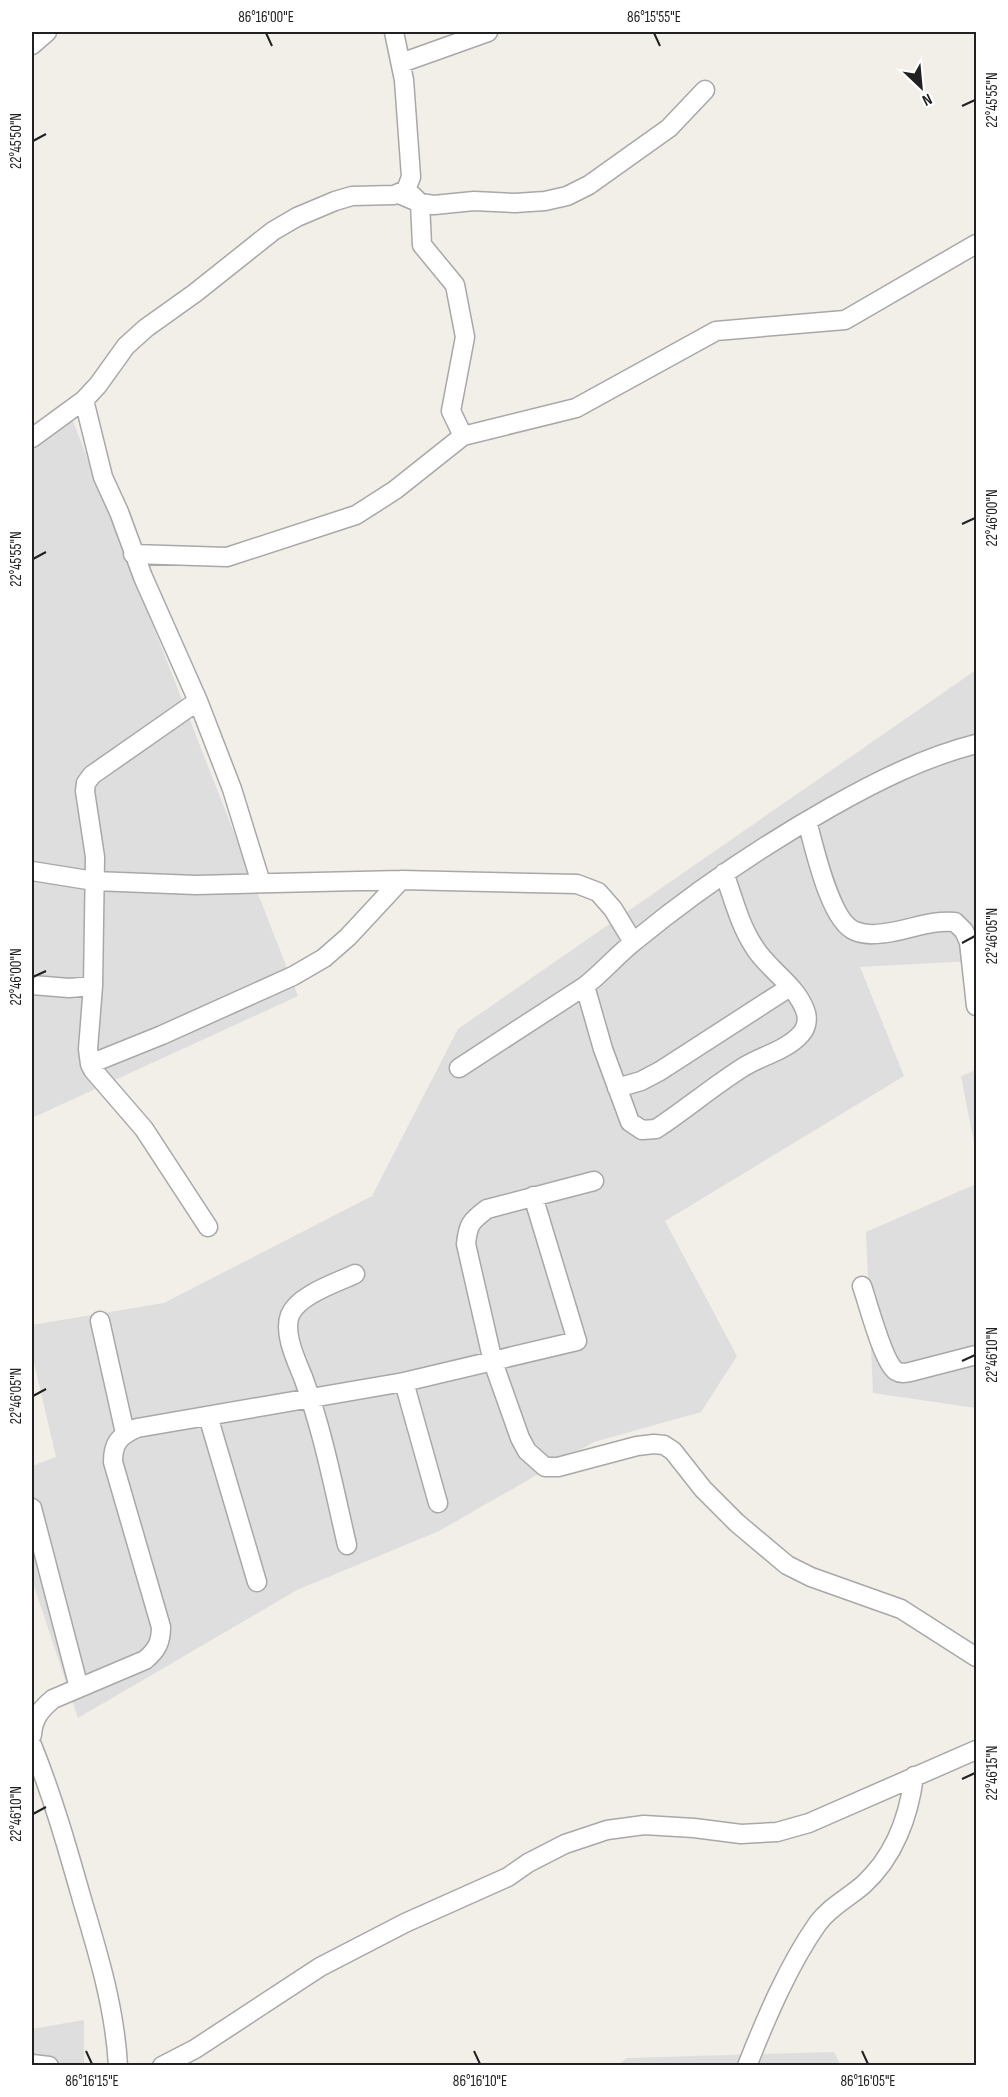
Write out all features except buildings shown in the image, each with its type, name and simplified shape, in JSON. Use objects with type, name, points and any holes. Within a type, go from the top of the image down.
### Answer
[{"type":"street","points":[[32,45],[47,32]]},
{"type":"street","points":[[32,438],[84,400],[98,385],[126,346],[146,328],[195,293],[273,231],[297,217],[335,201],[352,196],[394,195],[402,192],[411,177],[404,80],[394,32]]},
{"type":"street","points":[[401,63],[488,32]]},
{"type":"street","points":[[402,192],[420,202],[434,205],[474,201],[515,203],[545,201],[567,196],[611,171],[669,128],[705,90]]},
{"type":"street","points":[[420,202],[422,245],[455,285],[465,337],[451,411],[463,436]]},
{"type":"street","points":[[134,554],[227,557],[356,515],[395,490],[463,436],[576,408],[716,331],[845,320],[976,244]]},
{"type":"street","points":[[84,400],[96,456],[134,554],[198,701],[232,789],[261,883]]},
{"type":"street","points":[[198,701],[104,766],[86,783],[85,791],[95,857],[93,986],[88,1050],[90,1064],[144,1129],[207,1227]]},
{"type":"street","points":[[459,1068],[585,986],[633,942],[724,873],[807,821],[876,782],[953,750],[976,744]]},
{"type":"street","points":[[807,821],[833,905],[842,922],[854,931],[870,934],[893,932],[938,921],[955,922],[964,931],[969,942],[976,1006]]},
{"type":"street","points":[[32,871],[94,880],[196,885],[401,880],[577,884],[598,892],[613,909],[633,942]]},
{"type":"street","points":[[585,986],[630,1122],[642,1130],[656,1129],[744,1067],[787,1045],[802,1034],[807,1024],[807,1015],[799,997],[765,962],[753,946],[724,873]]},
{"type":"street","points":[[90,1064],[171,1031],[293,976],[324,958],[348,937],[401,880]]},
{"type":"street","points":[[32,985],[69,988],[93,986]]},
{"type":"street","points":[[617,1088],[641,1081],[660,1071],[790,987]]},
{"type":"street","points":[[594,1182],[487,1209],[473,1219],[467,1229],[466,1244],[494,1362],[520,1438],[527,1451],[545,1467],[558,1467],[637,1446],[664,1445],[673,1451],[703,1489],[737,1523],[787,1565],[901,1609],[976,1656]]},
{"type":"street","points":[[32,1735],[35,1719],[42,1708],[53,1699],[145,1660],[155,1651],[161,1640],[161,1626],[113,1462],[113,1449],[117,1440],[136,1428],[404,1382],[577,1341],[532,1196]]},
{"type":"street","points":[[347,1545],[311,1398],[294,1355],[288,1330],[289,1317],[306,1297],[355,1274]]},
{"type":"street","points":[[862,1286],[886,1355],[895,1370],[900,1373],[910,1372],[976,1355]]},
{"type":"street","points":[[100,1321],[125,1433]]},
{"type":"street","points":[[404,1382],[438,1503]]},
{"type":"street","points":[[208,1416],[257,1582]]},
{"type":"street","points":[[32,1508],[79,1688]]},
{"type":"street","points":[[32,1745],[51,1794],[95,1943],[109,1998],[117,2041],[118,2066]]},
{"type":"street","points":[[162,2066],[195,2049],[320,1967],[405,1923],[508,1877],[528,1863],[564,1844],[607,1830],[644,1826],[694,1828],[741,1834],[777,1832],[809,1823],[976,1750]]},
{"type":"street","points":[[747,2066],[795,1963],[818,1923],[828,1911],[862,1886],[888,1853],[908,1811],[914,1776]]},
{"type":"street","points":[[32,2064],[50,2066]]},
{"type":"shaded area","points":[[65,401],[298,996],[32,1118],[32,430]]},
{"type":"shaded area","points":[[976,670],[976,971],[972,961],[860,967],[904,1076],[665,1221],[737,1356],[701,1412],[594,1442],[439,1531],[297,1590],[78,1718],[32,1580],[32,1466],[56,1457],[32,1354],[32,1325],[164,1303],[372,1196],[458,1029]]},
{"type":"shaded area","points":[[976,1070],[976,1153],[961,1076]]},
{"type":"shaded area","points":[[976,1184],[976,1408],[873,1393],[866,1232]]},
{"type":"shaded area","points":[[84,2020],[84,2065],[32,2066],[32,2029]]},
{"type":"shaded area","points":[[834,2052],[840,2065],[616,2066],[627,2058]]}]
